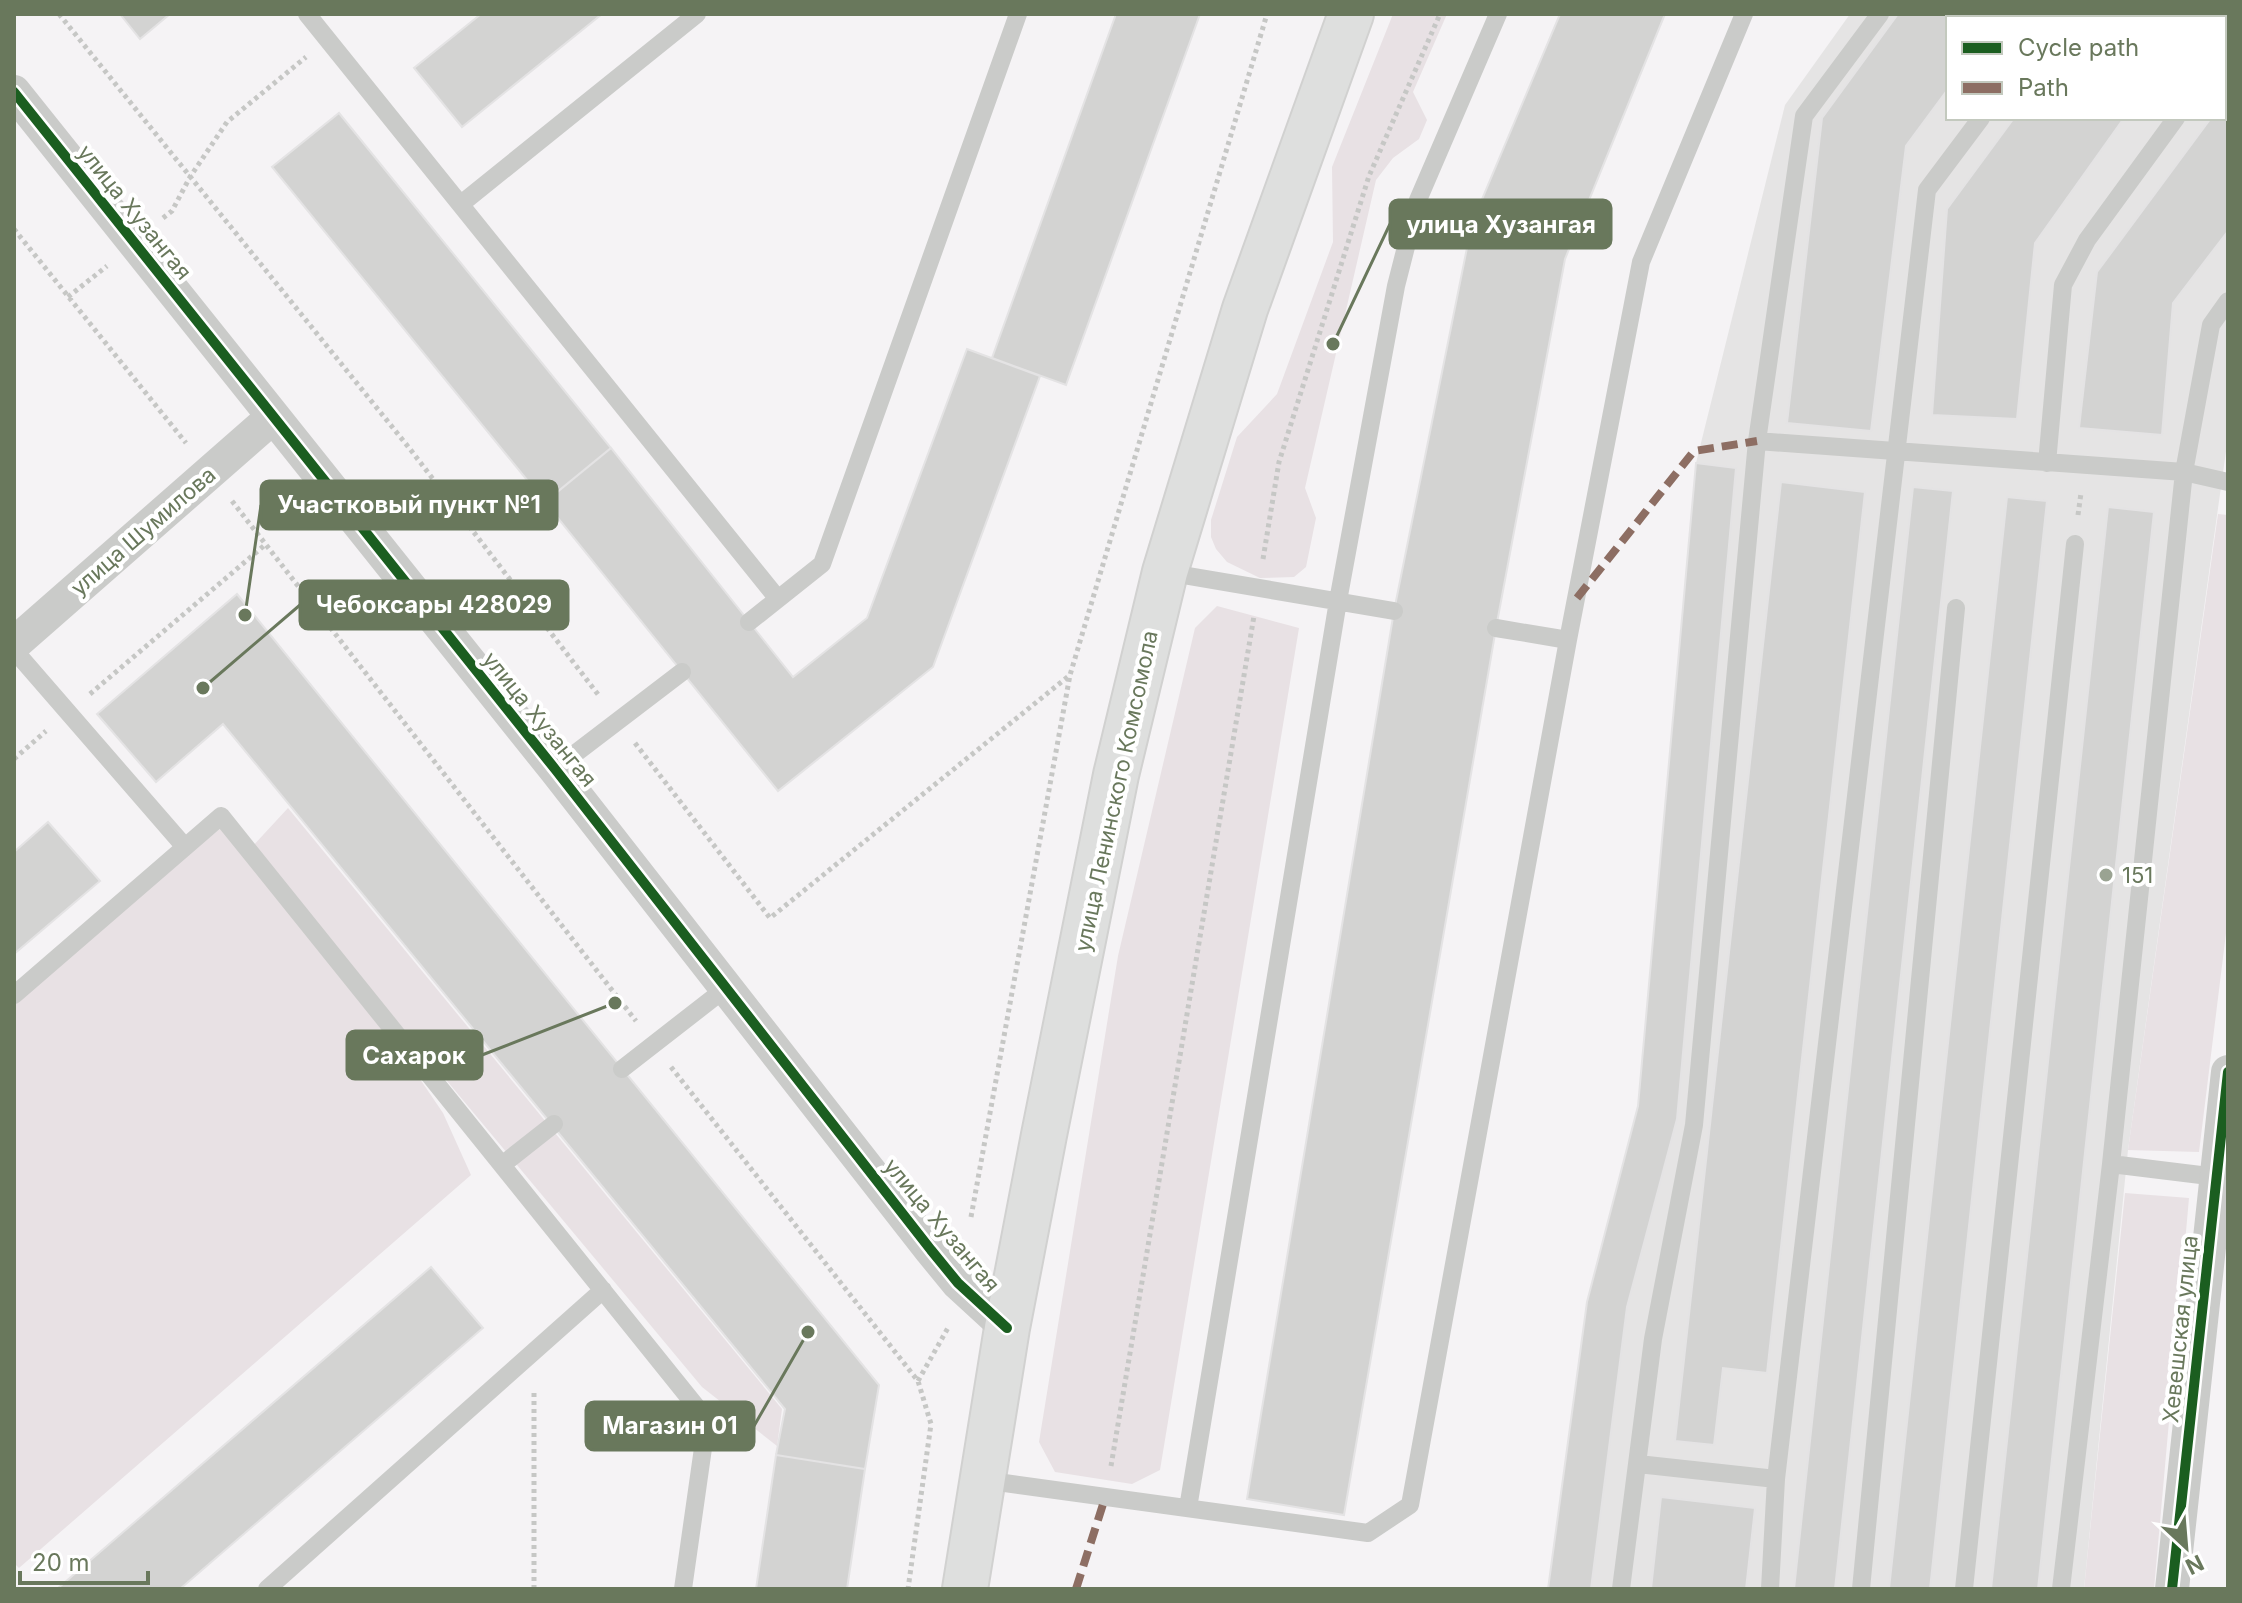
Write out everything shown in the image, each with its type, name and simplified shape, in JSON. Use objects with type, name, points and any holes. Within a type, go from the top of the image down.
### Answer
[{"type":"main road","name":"улица Ленинского Комсомола","points":[[965,1589],[1007,1328],[1116,775],[1165,572],[1245,309],[1341,17]]},
{"type":"street","name":"улица Хузангая","points":[[14,92],[555,769],[940,1261],[958,1283],[1007,1328]]},
{"type":"street","name":"улица Шумилова","points":[[14,647],[273,417]]},
{"type":"street","name":"Хевешская улица","points":[[2172,1589],[2228,1072]]},
{"type":"lane","points":[[307,14],[778,599]]},
{"type":"lane","points":[[461,204],[697,14]]},
{"type":"lane","points":[[749,622],[822,564],[1018,14]]},
{"type":"lane","points":[[1188,1508],[1338,601],[1396,286],[1418,200],[1498,14]]},
{"type":"lane","points":[[983,1480],[1368,1533],[1410,1505],[1568,640],[1641,262],[1744,14]]},
{"type":"lane","points":[[1621,1589],[1653,1339],[1694,1125],[1757,441],[1804,116],[1880,14]]},
{"type":"lane","points":[[1770,1589],[1776,1479],[1927,190],[1980,120]]},
{"type":"lane","points":[[2047,463],[2063,285],[2087,240],[2175,120]]},
{"type":"lane","points":[[2061,1589],[2111,1164],[2184,472],[2211,325],[2228,301]]},
{"type":"lane","points":[[1757,441],[2184,472],[2228,482]]},
{"type":"lane","points":[[1964,1589],[2075,544]]},
{"type":"lane","points":[[1165,572],[1394,611]]},
{"type":"lane","points":[[1861,1589],[1956,608]]},
{"type":"lane","points":[[1496,628],[1568,640]]},
{"type":"lane","points":[[14,647],[185,847]]},
{"type":"lane","points":[[555,769],[682,672]]},
{"type":"lane","points":[[14,995],[221,816],[707,1420],[683,1589]]},
{"type":"lane","points":[[622,1069],[726,988]]},
{"type":"lane","points":[[502,1165],[554,1124]]},
{"type":"lane","points":[[2111,1164],[2217,1177]]},
{"type":"lane","points":[[267,1589],[603,1290]]},
{"type":"lane","points":[[1638,1464],[1776,1479]]},
{"type":"path","points":[[59,14],[410,449],[770,918],[1070,675]]},
{"type":"path","points":[[971,1217],[1070,675],[1267,14]]},
{"type":"path","points":[[1105,1498],[1279,462],[1364,191],[1440,14]]},
{"type":"path","points":[[68,297],[172,211],[190,177],[227,122],[328,39]]},
{"type":"path","points":[[14,229],[266,544],[918,1381],[931,1424],[908,1589]]},
{"type":"path","points":[[2075,544],[2084,465]]},
{"type":"path","points":[[14,759],[266,544]]},
{"type":"path","points":[[918,1381],[950,1325]]},
{"type":"path","points":[[534,1352],[534,1589]]},
{"type":"shaded area","points":[[1393,14],[1447,14],[1413,92],[1427,120],[1419,139],[1393,158],[1376,180],[1305,488],[1316,518],[1306,567],[1294,577],[1260,578],[1227,562],[1216,549],[1211,537],[1211,520],[1237,437],[1277,394],[1333,242],[1332,167]]},
{"type":"shaded area","points":[[1850,14],[2228,14],[2228,437],[2128,1150],[2084,1589],[1548,1589],[1587,1302],[1638,1106],[1696,463],[1785,105]]},
{"type":"shaded area","points":[[2218,514],[2228,515],[2228,917],[2199,1152],[2128,1150]]},
{"type":"shaded area","points":[[1217,606],[1299,628],[1160,1470],[1132,1484],[1055,1472],[1039,1442],[1118,956],[1195,628]]},
{"type":"shaded area","points":[[288,808],[782,1409],[777,1446],[702,1387],[252,847]]},
{"type":"shaded area","points":[[221,828],[388,1032],[443,1113],[471,1175],[19,1568],[14,1563],[14,994]]},
{"type":"shaded area","points":[[2125,1193],[2189,1198],[2154,1589],[2084,1589]]},
{"type":"building","points":[[120,14],[170,14],[140,39]]},
{"type":"building","points":[[481,14],[602,14],[462,127],[414,68]]},
{"type":"building","points":[[1116,14],[1200,14],[1066,385],[992,358]]},
{"type":"building","points":[[1560,14],[1665,14],[1565,259],[1496,628],[1344,1515],[1247,1499],[1394,611],[1472,223]]},
{"type":"building","points":[[1898,14],[2003,14],[1946,16],[1946,92],[1906,146],[1871,431],[1787,423],[1822,118]]},
{"type":"building","points":[[2090,14],[2199,14],[2198,16],[2088,16]]},
{"type":"building","points":[[2228,94],[2228,231],[2173,303],[2162,435],[2079,428],[2097,272],[2210,120],[2226,120]]},
{"type":"building","points":[[339,113],[611,448],[545,502],[272,167]]},
{"type":"building","points":[[2013,120],[2123,120],[2035,243],[2017,419],[1932,415],[1947,209]]},
{"type":"building","points":[[967,349],[1040,376],[933,667],[778,791],[545,502],[611,448],[793,677],[867,618]]},
{"type":"building","points":[[1696,463],[1736,468],[1677,1119],[1627,1307],[1591,1589],[1548,1589],[1587,1302],[1638,1106]]},
{"type":"building","points":[[1781,482],[1865,492],[1767,1373],[1723,1368],[1714,1445],[1675,1441]]},
{"type":"building","points":[[1913,487],[1953,491],[1835,1589],[1794,1589]]},
{"type":"building","points":[[2007,497],[2047,501],[1930,1589],[1889,1589]]},
{"type":"building","points":[[2108,507],[2154,512],[2038,1589],[1991,1589]]},
{"type":"building","points":[[237,594],[879,1385],[865,1469],[776,1455],[785,1409],[223,724],[156,782],[97,714]]},
{"type":"building","points":[[48,822],[100,881],[14,954],[14,852]]},
{"type":"building","points":[[431,1267],[483,1328],[180,1589],[57,1589]]},
{"type":"building","points":[[776,1455],[865,1469],[847,1589],[756,1589]]},
{"type":"building","points":[[1661,1497],[1755,1508],[1746,1589],[1651,1589]]},
{"type":"marked path","points":[[1577,598],[1694,451],[1757,441]]},
{"type":"marked path","points":[[1076,1589],[1105,1498]]},
{"type":"cycle path","points":[[14,92],[555,769],[931,1250],[958,1283],[1007,1328]]},
{"type":"cycle path","points":[[2172,1589],[2228,1072]]},
{"type":"place","name":"улица Хузангая","points":[[1333,344]]},
{"type":"place","name":"Участковый пункт №1","points":[[245,615]]},
{"type":"place","name":"Чебоксары 428029","points":[[203,688]]},
{"type":"place","name":"151","points":[[2106,875]]},
{"type":"place","name":"Сахарок","points":[[615,1003]]},
{"type":"place","name":"Магазин 01","points":[[808,1332]]}]
